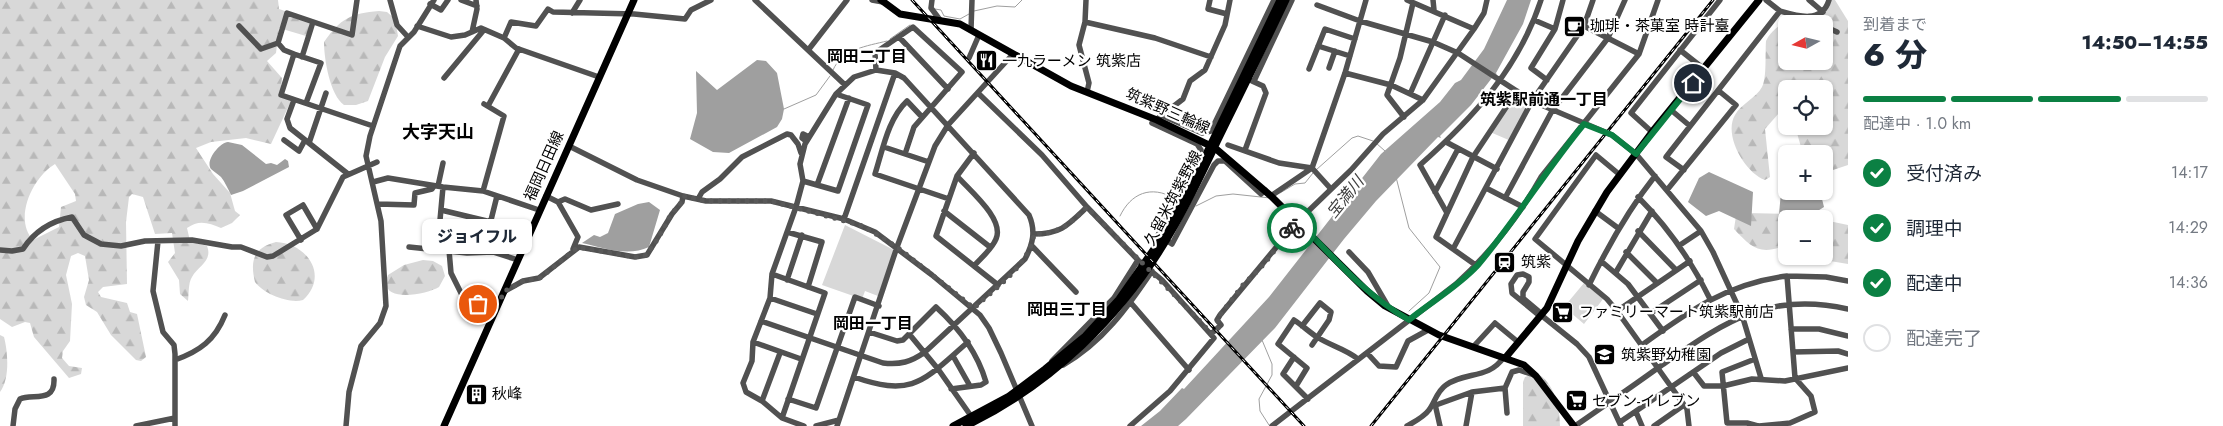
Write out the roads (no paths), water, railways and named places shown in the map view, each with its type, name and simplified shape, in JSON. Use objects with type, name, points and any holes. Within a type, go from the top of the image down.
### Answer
[{"type":"main road","name":"福岡日田線","points":[[444,426],[626,14],[634,0]]},
{"type":"main road","name":"久留米筑紫野線","points":[[1249,79],[1280,0]]},
{"type":"main road","name":"久留米筑紫野線","points":[[966,426],[1060,367],[1106,319],[1153,253],[1186,200],[1249,79],[1286,0]]},
{"type":"main road","points":[[1505,357],[1541,315],[1595,211],[1620,175],[1652,132],[1759,0]]},
{"type":"main road","name":"筑紫野三輪線","points":[[882,1],[900,14],[914,18],[960,24],[1087,92],[1160,118],[1213,146],[1298,221],[1367,291],[1389,308],[1428,330],[1524,365],[1536,376],[1574,426]]},
{"type":"main road","name":"久留米筑紫野線","points":[[953,426],[1018,393],[1106,319]]},
{"type":"street","points":[[278,43],[287,13],[352,36],[357,0]]},
{"type":"street","points":[[390,0],[397,25],[408,38]]},
{"type":"street","points":[[346,426],[349,392],[361,346],[380,323],[386,306],[385,263],[378,204],[366,156],[373,126],[394,59],[400,46],[417,26],[432,2],[441,10],[448,0]]},
{"type":"street","points":[[461,0],[476,3],[472,32]]},
{"type":"street","points":[[572,13],[580,0]]},
{"type":"street","points":[[504,38],[511,22],[536,26],[548,9],[553,12],[626,14],[685,19],[691,10],[711,0]]},
{"type":"street","points":[[755,0],[763,3],[844,84]]},
{"type":"street","points":[[809,49],[847,0]]},
{"type":"street","points":[[872,0],[882,1]]},
{"type":"street","points":[[932,0],[931,8],[940,20]]},
{"type":"street","points":[[971,30],[972,0]]},
{"type":"street","points":[[1086,0],[1085,22],[1079,45],[1089,82],[1087,92]]},
{"type":"street","points":[[1210,0],[1208,9],[1227,14]]},
{"type":"street","points":[[1230,0],[1225,24],[1205,70],[1188,84],[1183,99],[1152,123],[1197,144],[1201,150],[1158,235],[1172,244],[1214,165],[1218,161],[1225,161],[1261,194],[1265,190]]},
{"type":"street","points":[[1160,118],[1202,133],[1211,131],[1274,0]]},
{"type":"street","points":[[1245,150],[1266,93],[1263,86],[1249,79],[1292,0]]},
{"type":"street","points":[[1271,196],[1312,168],[1346,73],[1366,0]]},
{"type":"street","points":[[1433,0],[1434,10]]},
{"type":"street","points":[[1212,334],[1221,325],[1217,320],[1220,315],[1298,221],[1331,190],[1383,134],[1423,100],[1474,29],[1484,13],[1487,0]]},
{"type":"street","points":[[1446,213],[1420,165],[1464,125],[1499,80],[1526,39],[1541,0]]},
{"type":"street","points":[[1547,80],[1531,68],[1555,29],[1563,0]]},
{"type":"street","points":[[1453,249],[1532,101],[1584,26],[1593,0]]},
{"type":"street","points":[[1505,198],[1552,111],[1608,38],[1625,0]]},
{"type":"street","points":[[1272,426],[1280,424],[1308,398],[1477,266],[1522,207],[1541,177],[1639,54],[1658,0]]},
{"type":"street","points":[[1652,132],[1631,114],[1720,0]]},
{"type":"street","points":[[1766,0],[1780,11],[1795,15]]},
{"type":"street","points":[[1809,0],[1822,12]]},
{"type":"street","points":[[1814,15],[1822,12],[1829,0]]},
{"type":"street","points":[[1404,117],[1387,96],[1400,58],[1410,1],[1474,29]]},
{"type":"street","points":[[1318,5],[1360,21],[1433,42],[1458,53],[1532,101],[1612,135],[1636,154],[1701,231],[1732,289],[1761,378]]},
{"type":"street","points":[[1684,170],[1666,157],[1780,11]]},
{"type":"street","points":[[1410,94],[1445,15]]},
{"type":"street","points":[[876,70],[875,53],[913,27],[914,18]]},
{"type":"street","points":[[1534,20],[1555,29]]},
{"type":"street","points":[[302,57],[313,22]]},
{"type":"street","points":[[1085,22],[1155,38],[1211,57]]},
{"type":"street","points":[[239,26],[262,49],[278,43]]},
{"type":"street","points":[[417,26],[451,37],[481,28],[483,31],[504,38],[508,43],[519,49],[599,77]]},
{"type":"street","points":[[1584,26],[1639,54]]},
{"type":"street","points":[[905,154],[914,127],[962,72],[913,27]]},
{"type":"street","points":[[1309,69],[1325,29],[1355,39]]},
{"type":"street","points":[[1833,30],[1837,32]]},
{"type":"street","points":[[444,78],[483,31]]},
{"type":"street","points":[[969,58],[979,35]]},
{"type":"street","points":[[899,37],[948,89]]},
{"type":"street","points":[[278,43],[284,50],[321,63],[306,104]]},
{"type":"street","points":[[1318,46],[1350,56]]},
{"type":"street","points":[[483,190],[504,116],[486,105],[519,49]]},
{"type":"street","points":[[1680,50],[1704,69]]},
{"type":"street","points":[[1329,68],[1334,51]]},
{"type":"street","points":[[294,54],[281,95],[373,126]]},
{"type":"street","points":[[816,426],[838,423],[879,306],[897,247],[928,162],[948,125],[1013,54]]},
{"type":"street","points":[[761,322],[861,354],[883,363],[895,364],[912,361],[925,352],[998,285],[1025,259],[1032,246],[1034,234],[1029,215],[912,84],[895,73],[876,70],[862,73],[844,84],[836,94],[801,153]]},
{"type":"street","points":[[844,219],[895,73]]},
{"type":"street","points":[[1346,73],[1391,85],[1423,100]]},
{"type":"street","points":[[1477,266],[1436,237],[1474,157],[1517,91]]},
{"type":"street","points":[[1668,190],[1736,105],[1719,91]]},
{"type":"street","points":[[284,140],[299,151],[307,141],[326,93]]},
{"type":"street","points":[[978,93],[1042,155],[1087,207],[1138,260],[1152,271],[1214,338],[1170,391],[1130,426]]},
{"type":"street","points":[[803,181],[838,191],[868,105],[836,94]]},
{"type":"street","points":[[816,185],[849,98]]},
{"type":"street","points":[[294,100],[287,123],[348,174]]},
{"type":"street","points":[[922,117],[908,100],[893,120],[875,174],[948,199]]},
{"type":"street","points":[[1671,110],[1690,126]]},
{"type":"street","points":[[698,199],[702,192],[720,179],[742,157],[787,134],[791,135],[798,144],[801,153],[803,181],[796,207],[772,274],[770,298],[753,342],[752,361],[744,378],[743,387],[782,418],[804,426]]},
{"type":"street","points":[[1446,142],[1497,169]]},
{"type":"street","points":[[1228,145],[1280,164],[1312,168],[1331,190]]},
{"type":"street","points":[[569,146],[637,180],[684,196],[716,201],[771,201],[844,219],[875,232],[974,308],[989,328],[1032,426]]},
{"type":"street","points":[[884,147],[928,162]]},
{"type":"street","points":[[1435,192],[1458,149]]},
{"type":"street","points":[[974,153],[957,176],[936,236],[998,285]]},
{"type":"street","points":[[1620,175],[1596,155],[1535,239],[1590,285],[1617,311],[1684,405],[1689,414],[1690,426]]},
{"type":"street","points":[[0,250],[12,251],[23,249],[33,233],[44,230],[54,222],[72,217],[84,235],[101,244],[121,246],[158,241],[192,240],[241,247],[267,257],[273,256],[317,229],[340,182],[348,174],[377,162]]},
{"type":"street","points":[[443,162],[438,186],[441,210],[440,220],[451,273],[465,301],[465,308],[491,301],[499,302]]},
{"type":"street","points":[[957,176],[994,218],[998,234],[974,266]]},
{"type":"street","points":[[1590,285],[1618,228],[1638,197],[1655,176]]},
{"type":"street","points":[[373,182],[388,178],[438,186],[483,190],[539,210]]},
{"type":"street","points":[[378,204],[414,205],[415,193],[438,186]]},
{"type":"street","points":[[1486,188],[1522,207]]},
{"type":"street","points":[[493,252],[494,241],[489,228],[497,196]]},
{"type":"street","points":[[546,196],[558,202],[578,237],[573,250]]},
{"type":"street","points":[[505,291],[523,281],[540,278],[578,247],[643,257],[656,242],[684,196]]},
{"type":"street","points":[[1638,197],[1652,210],[1680,245],[1710,299]]},
{"type":"street","points":[[558,202],[565,199],[592,210],[618,204]]},
{"type":"street","points":[[301,240],[286,214],[303,205],[317,229]]},
{"type":"street","points":[[1034,234],[1053,233],[1064,228],[1087,207]]},
{"type":"street","points":[[441,210],[491,222]]},
{"type":"street","points":[[1616,272],[1638,231],[1652,210]]},
{"type":"street","points":[[944,211],[990,247]]},
{"type":"street","points":[[1595,211],[1618,228]]},
{"type":"street","points":[[1638,231],[1676,270]]},
{"type":"street","points":[[1680,245],[1701,231]]},
{"type":"street","points":[[787,232],[822,242],[808,287]]},
{"type":"street","points":[[787,280],[802,235]]},
{"type":"street","points":[[158,241],[153,291],[163,332],[174,345],[175,426]]},
{"type":"street","points":[[1032,246],[1076,292]]},
{"type":"street","points":[[409,247],[467,253],[493,252],[518,260]]},
{"type":"street","points":[[1348,252],[1368,272],[1389,308]]},
{"type":"street","points":[[1626,252],[1657,283]]},
{"type":"street","points":[[1045,369],[1065,345],[1096,318],[1114,298],[1138,260]]},
{"type":"street","points":[[1601,261],[1616,272],[1639,296],[1663,330]]},
{"type":"street","points":[[1617,311],[1690,261]]},
{"type":"street","points":[[1060,367],[1088,349],[1131,303],[1152,271]]},
{"type":"street","points":[[772,274],[825,293],[782,418]]},
{"type":"street","points":[[1541,315],[1523,298],[1523,292],[1529,282],[1529,277],[1523,274],[1517,275],[1511,284],[1512,293],[1577,344],[1588,357],[1620,424],[1721,354],[1749,339]]},
{"type":"street","points":[[1755,359],[1722,372],[1727,424],[1747,423],[1758,426],[1790,423],[1815,412],[1811,396],[1795,378],[1787,276]]},
{"type":"street","points":[[1642,345],[1710,299],[1755,281],[1787,276],[1826,277],[1848,281]]},
{"type":"street","points":[[1651,313],[1701,280]]},
{"type":"street","points":[[788,399],[816,408],[855,297],[879,306]]},
{"type":"street","points":[[770,298],[817,314]]},
{"type":"street","points":[[1131,303],[1189,370]]},
{"type":"street","points":[[1302,326],[1320,303],[1330,310],[1331,317],[1312,345]]},
{"type":"street","points":[[1574,426],[1709,333],[1742,315],[1790,304],[1822,305],[1848,309]]},
{"type":"street","points":[[869,332],[897,342],[910,335],[936,307],[955,325],[968,342],[986,382],[951,389]]},
{"type":"street","points":[[175,360],[211,340],[219,329],[225,315]]},
{"type":"street","points":[[1296,386],[1306,368],[1278,344],[1294,320],[1317,337],[1348,351],[1358,360]]},
{"type":"street","points":[[1474,347],[1494,323],[1518,342]]},
{"type":"street","points":[[1791,329],[1819,329],[1848,336]]},
{"type":"street","points":[[1368,354],[1379,366],[1396,367],[1408,341],[1428,330]]},
{"type":"street","points":[[910,335],[938,369],[971,416]]},
{"type":"street","points":[[753,342],[801,359]]},
{"type":"street","points":[[854,377],[877,385],[900,387],[919,382],[938,369],[968,342]]},
{"type":"street","points":[[1793,352],[1838,351],[1848,354]]},
{"type":"street","points":[[762,401],[780,353]]},
{"type":"street","points":[[952,356],[970,386]]},
{"type":"street","points":[[1294,357],[1283,374],[1308,398]]},
{"type":"street","points":[[1440,426],[1435,404],[1438,392],[1445,385],[1456,380],[1485,373],[1505,357]]},
{"type":"street","points":[[1694,373],[1704,386],[1723,386],[1761,378],[1785,382],[1795,378],[1848,368]]},
{"type":"street","points":[[1507,413],[1505,388],[1512,372],[1519,370],[1536,376]]},
{"type":"street","points":[[13,426],[15,409],[20,399],[42,398],[52,389],[54,379]]},
{"type":"street","points":[[1407,426],[1428,412],[1435,404],[1472,392],[1505,388]]},
{"type":"street","points":[[1466,426],[1472,392]]},
{"type":"street","points":[[1654,426],[1684,405]]},
{"type":"street","points":[[1636,412],[1642,426]]},
{"type":"street","points":[[136,426],[175,418]]},
{"type":"waterway","points":[[974,11],[997,6],[1015,7],[1022,0]]},
{"type":"waterway","points":[[935,9],[941,10],[944,16],[960,19],[969,14]]},
{"type":"waterway","points":[[890,39],[910,25]]},
{"type":"waterway","points":[[833,70],[842,57],[849,53],[863,47],[887,41]]},
{"type":"waterway","points":[[784,109],[816,95],[830,76]]},
{"type":"waterway","points":[[1316,170],[1352,138],[1358,136],[1373,141]]},
{"type":"waterway","points":[[1376,143],[1385,151]]},
{"type":"waterway","points":[[1280,193],[1295,184],[1305,183],[1313,173]]},
{"type":"waterway","points":[[1396,177],[1409,228],[1440,267],[1429,293],[1409,311]]},
{"type":"waterway","points":[[1120,216],[1130,202],[1142,194],[1157,192],[1174,198]]},
{"type":"waterway","points":[[1196,206],[1216,196],[1233,194],[1270,198]]},
{"type":"waterway","points":[[1262,340],[1272,364],[1272,375],[1259,399],[1260,411],[1269,425]]},
{"type":"railway","points":[[912,0],[1304,426]]},
{"type":"railway","points":[[1371,426],[1713,0]]},
{"type":"place","name":"珈琲・茶菓室 時計臺","points":[[1574,26]]},
{"type":"place","name":"一九ラーメン 筑紫店","points":[[986,61]]},
{"type":"place","name":"筑紫","points":[[1505,262]]},
{"type":"place","name":"ジョイフル","points":[[478,304]]},
{"type":"place","name":"ファミリーマート筑紫駅前店","points":[[1563,312]]},
{"type":"place","name":"筑紫野幼稚園","points":[[1605,355]]},
{"type":"place","name":"秋峰","points":[[476,394]]},
{"type":"place","name":"セブン-イレブン","points":[[1576,401]]},
{"type":"district","name":"岡田二丁目","points":[[867,56]]},
{"type":"district","name":"筑紫駅前通一丁目","points":[[1544,99]]},
{"type":"district","name":"大字天山","points":[[438,132]]},
{"type":"district","name":"岡田三丁目","points":[[1067,309]]},
{"type":"district","name":"岡田一丁目","points":[[873,323]]},
{"type":"water label","name":"宝満川","points":[[1345,197]]}]
